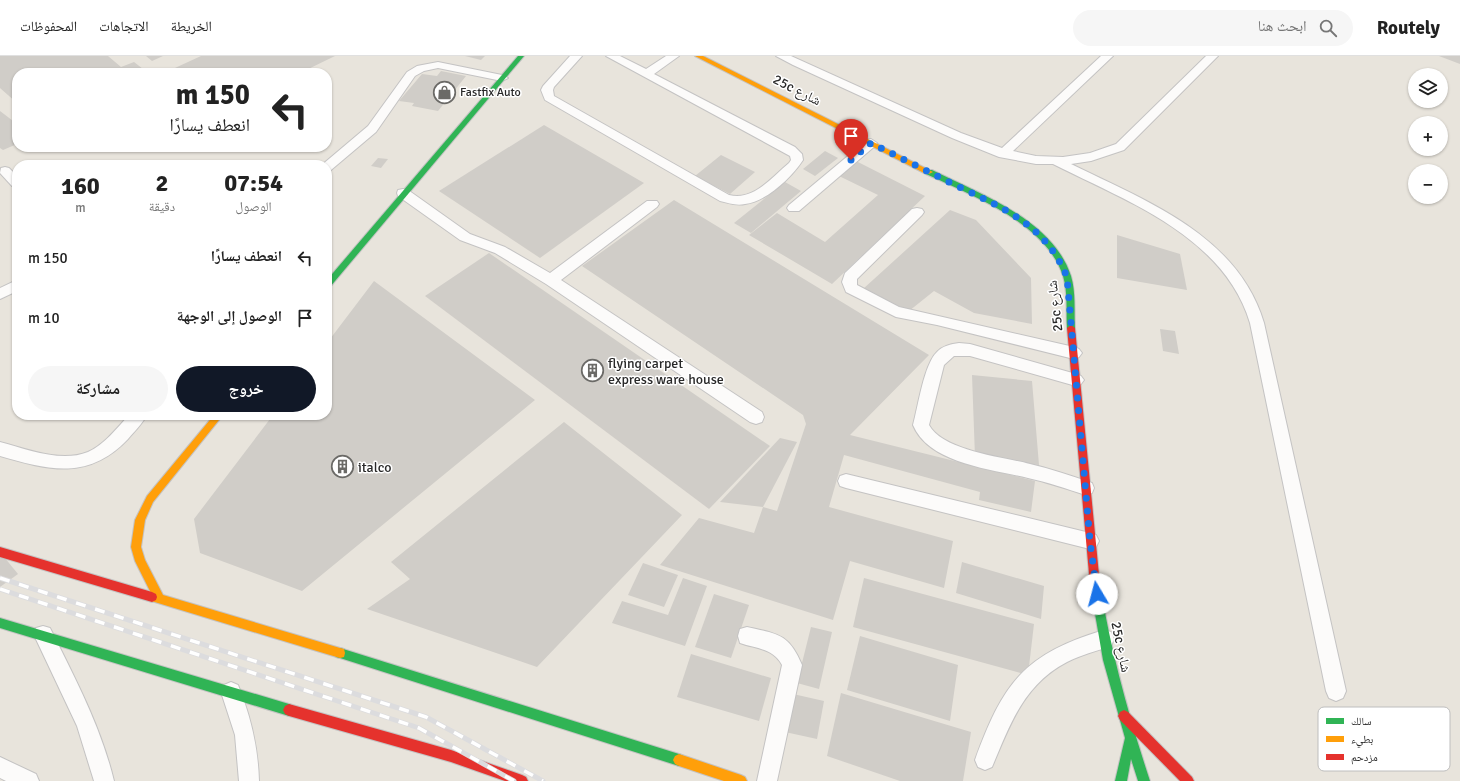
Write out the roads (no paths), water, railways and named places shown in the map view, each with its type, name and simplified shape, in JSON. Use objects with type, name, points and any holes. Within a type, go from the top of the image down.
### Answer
[{"type":"street","points":[[332,280],[403,193],[521,56]]},
{"type":"street","name":"25c شارع","points":[[698,56],[1007,211],[1038,233],[1051,247],[1061,262],[1067,277],[1090,541],[1104,640],[1122,714],[1144,781]]},
{"type":"street","points":[[159,598],[140,561],[136,547],[140,520],[150,498],[215,420]]},
{"type":"street","points":[[0,552],[159,598],[558,720],[741,781]]},
{"type":"street","points":[[0,623],[451,756],[522,781]]},
{"type":"street","points":[[1122,714],[1188,781]]},
{"type":"street","name":"25c شارع","points":[[1121,781],[1130,739]]},
{"type":"lane","points":[[576,56],[549,86],[547,90],[550,98],[733,202],[750,200],[797,160],[796,154],[791,150],[612,56]]},
{"type":"lane","points":[[646,74],[673,56]]},
{"type":"lane","points":[[782,56],[970,141],[1003,154],[1056,161],[1073,161],[1102,155],[1120,147],[1212,56]]},
{"type":"lane","points":[[1003,154],[1107,56]]},
{"type":"lane","points":[[332,163],[372,129],[411,74],[421,68],[438,65],[502,78]]},
{"type":"lane","points":[[794,208],[871,143]]},
{"type":"lane","points":[[1056,161],[1144,206],[1190,233],[1226,265],[1240,284],[1250,303],[1259,330],[1336,692]]},
{"type":"lane","points":[[5,171],[12,178]]},
{"type":"lane","points":[[403,193],[465,237],[500,250],[551,280],[756,417]]},
{"type":"lane","points":[[551,280],[652,204]]},
{"type":"lane","points":[[918,212],[850,276],[849,282],[851,288],[896,312],[937,320],[1074,353]]},
{"type":"lane","points":[[0,294],[12,287]]},
{"type":"lane","points":[[1076,380],[970,350],[958,349],[947,351],[939,356],[921,425],[924,433],[930,439],[957,454],[982,461],[1029,470],[1086,488]]},
{"type":"lane","points":[[0,450],[60,463],[75,463],[96,456],[106,449],[134,420]]},
{"type":"lane","points":[[846,480],[1090,541]]},
{"type":"lane","points":[[43,635],[84,716],[99,758],[104,781]]},
{"type":"lane","points":[[747,636],[778,644],[788,653],[792,664],[766,781]]},
{"type":"lane","points":[[985,760],[993,734],[1004,712],[1018,691],[1034,674],[1052,659],[1068,650],[1104,640]]},
{"type":"lane","points":[[231,692],[242,720],[248,750],[249,781]]},
{"type":"lane","points":[[0,767],[29,781]]},
{"type":"railway","points":[[0,578],[426,717],[543,781]]},
{"type":"railway","points":[[0,589],[419,728],[514,781]]},
{"type":"place","name":"Fastfix Auto","points":[[444,92]]},
{"type":"place","name":"flying carpet express ware house","points":[[593,371]]},
{"type":"place","name":"italco","points":[[343,467]]}]
